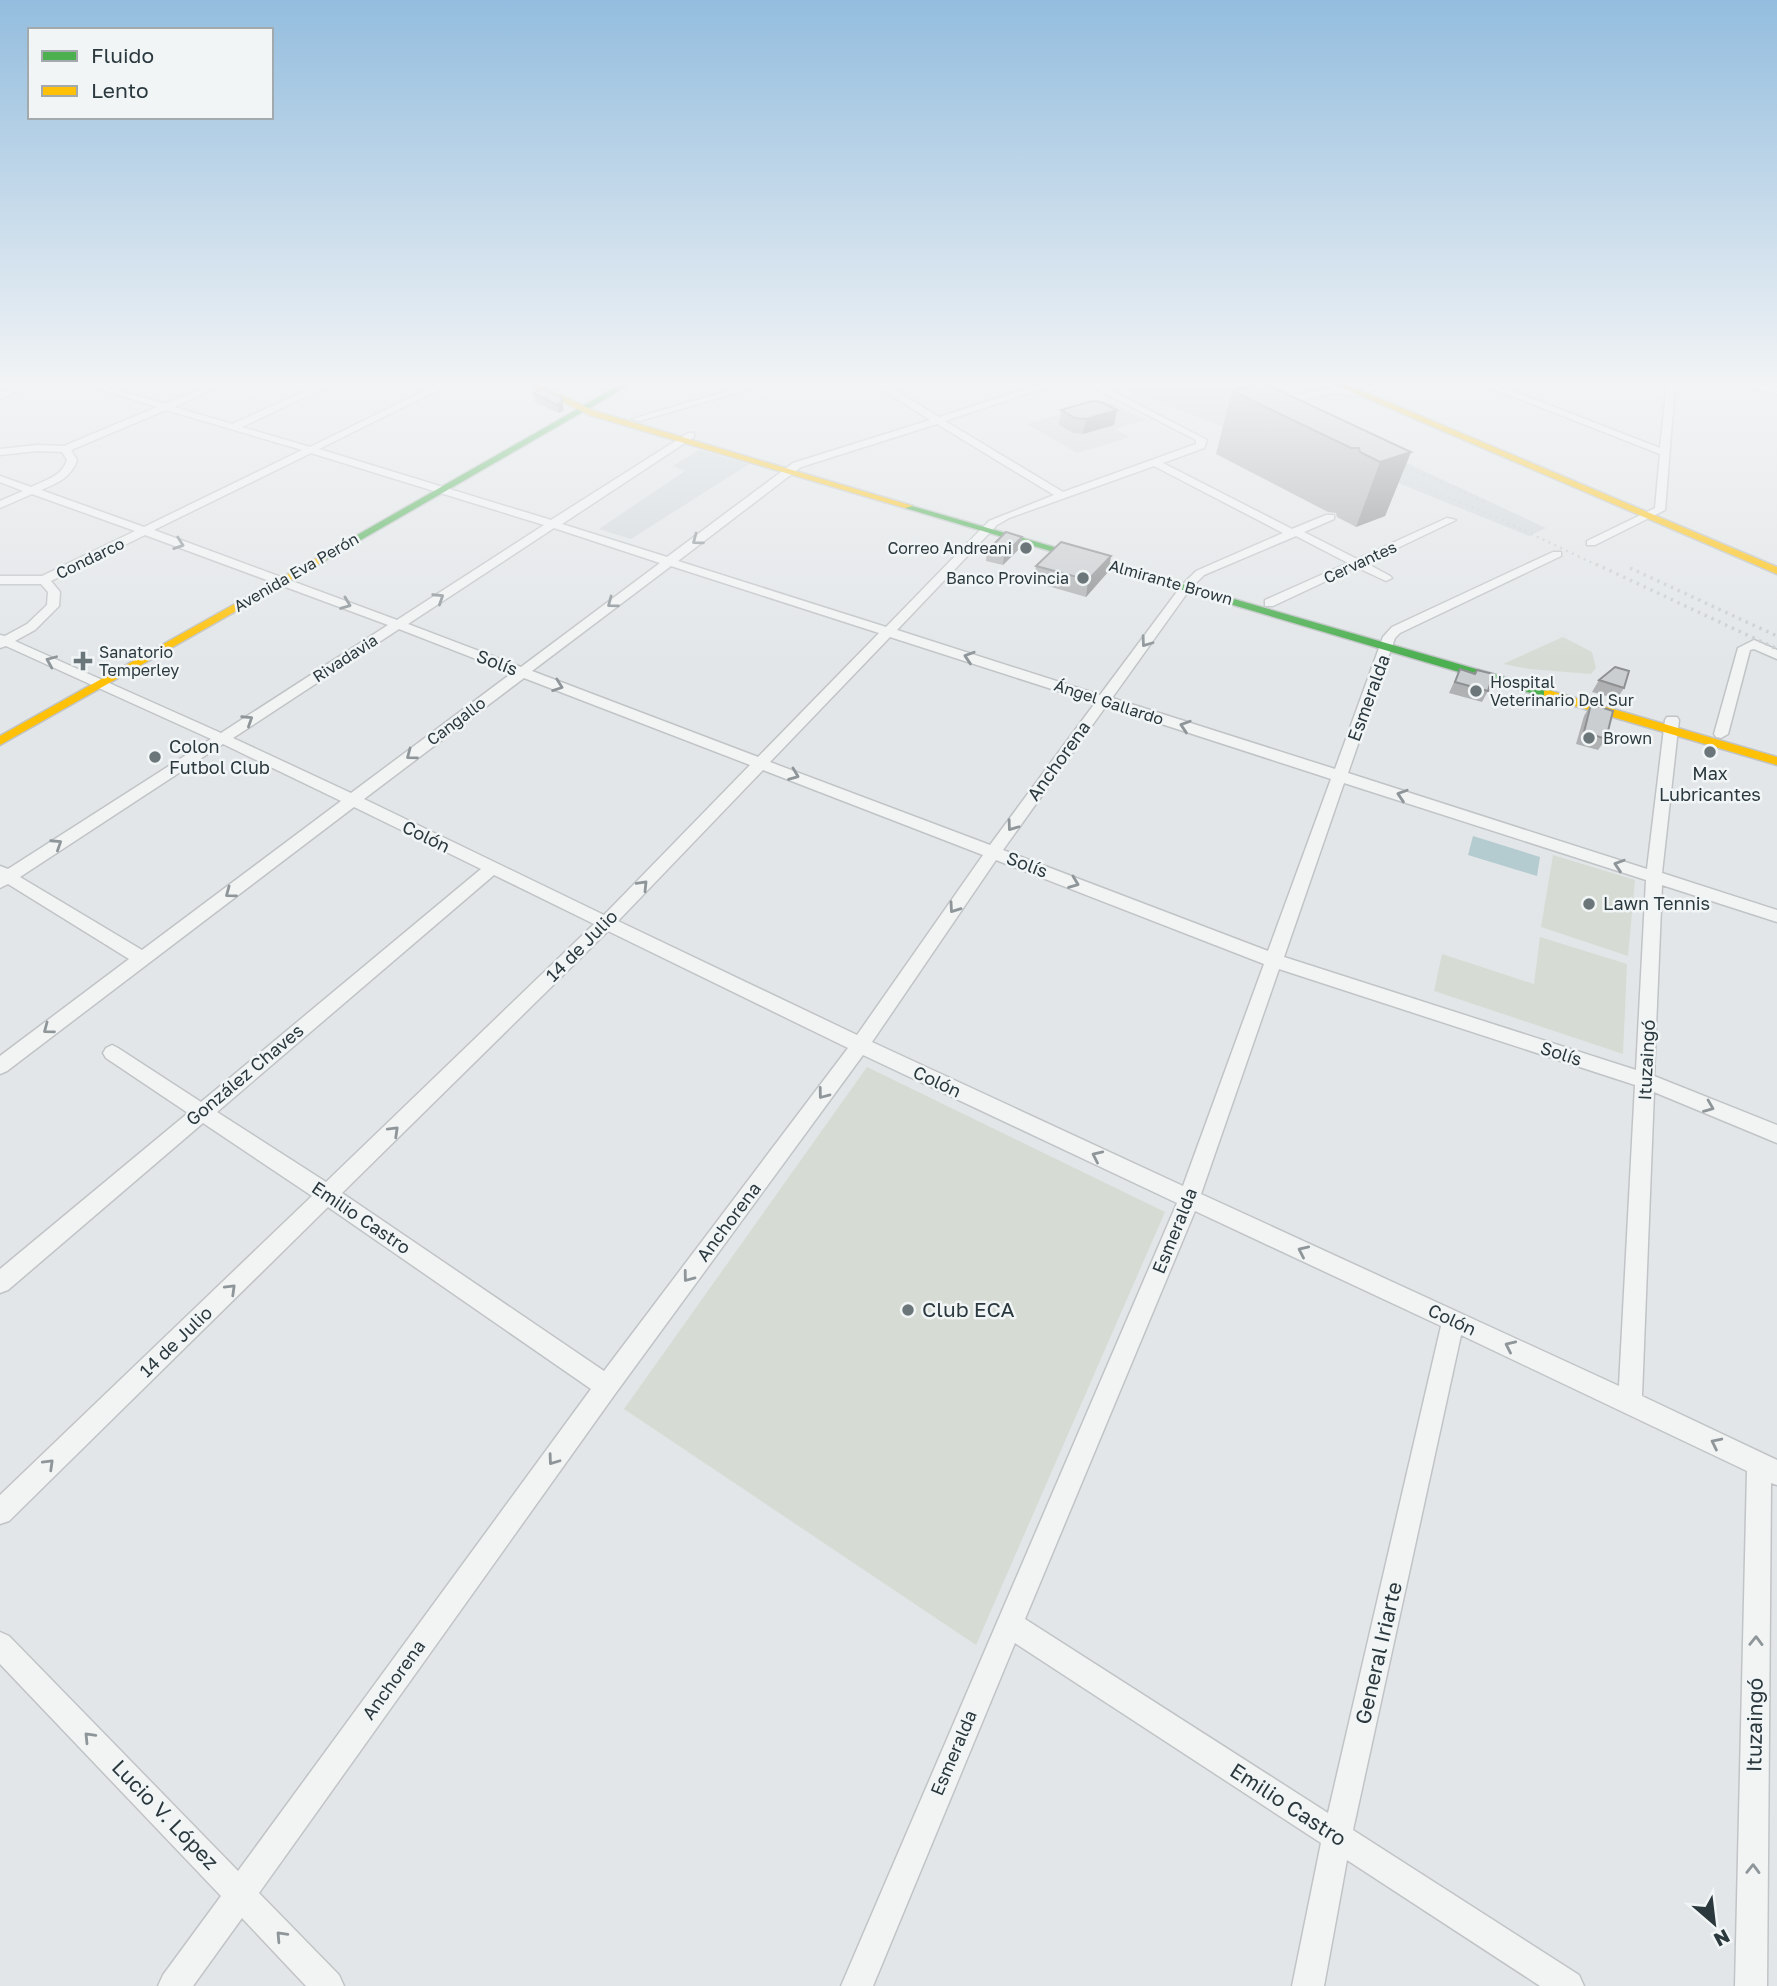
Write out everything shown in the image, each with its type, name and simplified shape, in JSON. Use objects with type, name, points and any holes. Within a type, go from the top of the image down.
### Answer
[{"type":"main road","name":"Avenida Eva Perón","points":[[0,741],[466,476]]},
{"type":"main road","name":"Almirante Brown","points":[[823,476],[1671,725],[1777,761]]},
{"type":"main road","points":[[1555,476],[1777,571]]},
{"type":"main road","name":"Almirante Brown","points":[[1189,583],[1269,603],[1389,641]]},
{"type":"main road","name":"Almirante Brown","points":[[1671,725],[1721,734],[1777,751]]},
{"type":"street","points":[[0,505],[62,476]]},
{"type":"street","name":"Condarco","points":[[2,641],[31,627],[53,606],[54,592],[44,580],[259,476]]},
{"type":"street","name":"Ángel Gallardo","points":[[398,476],[1777,916]]},
{"type":"street","name":"Rivadavia","points":[[3,877],[628,476]]},
{"type":"street","name":"Cangallo","points":[[0,1066],[783,476]]},
{"type":"street","points":[[1029,476],[1061,495]]},
{"type":"street","name":"14 de Julio","points":[[0,1512],[605,924],[990,526],[1061,495],[1115,476]]},
{"type":"street","points":[[1181,476],[1386,578]]},
{"type":"street","points":[[1591,543],[1660,510],[1663,476]]},
{"type":"street","name":"Solís","points":[[0,479],[282,580],[1273,960],[1646,1081],[1777,1134]]},
{"type":"street","name":"Anchorena","points":[[174,1986],[607,1386],[860,1045],[993,852],[1189,583],[1199,573],[1330,517]]},
{"type":"street","name":"Cervantes","points":[[1269,603],[1451,520]]},
{"type":"street","name":"Esmeralda","points":[[857,1986],[1188,1199],[1389,641],[1396,630],[1557,554]]},
{"type":"street","points":[[0,580],[44,580]]},
{"type":"street","name":"Colón","points":[[2,641],[221,737],[860,1045],[1630,1402],[1768,1469]]},
{"type":"street","points":[[1721,734],[1741,652],[1749,645],[1777,655]]},
{"type":"street","name":"Ituzaingó","points":[[1630,1402],[1654,877],[1671,725]]},
{"type":"street","name":"González Chaves","points":[[0,1283],[491,869]]},
{"type":"street","points":[[3,877],[143,959]]},
{"type":"street","name":"Emilio Castro","points":[[112,1053],[328,1195],[607,1386]]},
{"type":"street","name":"General Iriarte","points":[[1308,1986],[1337,1838],[1454,1320]]},
{"type":"street","name":"Ituzaingó","points":[[1751,1986],[1768,1469]]},
{"type":"street","name":"Emilio Castro","points":[[1008,1623],[1568,1986]]},
{"type":"street","name":"Lucio V. López","points":[[0,1645],[328,1986]]},
{"type":"shaded area","points":[[678,476],[731,476],[631,539],[599,529]]},
{"type":"shaded area","points":[[1380,476],[1434,476],[1546,528],[1529,536]]},
{"type":"shaded area","points":[[1563,637],[1592,652],[1596,668],[1591,674],[1503,664]]},
{"type":"shaded area","name":"Lawn Tennis","points":[[1553,855],[1635,880],[1628,956],[1541,927]]},
{"type":"shaded area","points":[[1540,937],[1627,964],[1623,1054],[1434,991],[1442,954],[1534,984]]},
{"type":"shaded area","name":"Club ECA","points":[[867,1067],[1165,1212],[976,1645],[624,1409]]},
{"type":"water","points":[[1473,836],[1540,857],[1537,876],[1468,855]]},
{"type":"building","points":[[1006,532],[1022,537],[1004,555],[987,551]]},
{"type":"building","points":[[1061,542],[1111,556],[1088,580],[1036,566]]},
{"type":"building","points":[[1615,667],[1629,671],[1624,688],[1599,680]]},
{"type":"building","points":[[1460,669],[1475,674],[1477,670],[1493,674],[1488,691],[1455,682]]},
{"type":"building","points":[[1591,704],[1613,711],[1606,739],[1584,732]]},
{"type":"railway","points":[[1393,476],[1489,514],[1599,566]]},
{"type":"railway","points":[[1426,476],[1484,501]]},
{"type":"railway","points":[[1596,564],[1777,649]]},
{"type":"railway","points":[[1630,568],[1777,636]]},
{"type":"traffic: fast","points":[[322,558],[466,476]]},
{"type":"traffic: fast","points":[[908,506],[1548,694]]},
{"type":"traffic: slow","points":[[805,476],[908,506]]},
{"type":"traffic: slow","points":[[1553,476],[1777,571]]},
{"type":"traffic: slow","points":[[0,741],[322,558]]},
{"type":"traffic: slow","points":[[1548,694],[1777,761]]},
{"type":"place","name":"Correo Andreani","points":[[1026,548]]},
{"type":"place","name":"Banco Provincia","points":[[1083,578]]},
{"type":"place","name":"Sanatorio Temperley","points":[[83,661]]},
{"type":"place","name":"Hospital Veterinario Del Sur","points":[[1476,691]]},
{"type":"place","name":"Brown","points":[[1589,738]]},
{"type":"place","name":"Max Lubricantes","points":[[1710,752]]},
{"type":"place","name":"Colon Futbol Club","points":[[155,757]]},
{"type":"place","name":"Lawn Tennis","points":[[1589,904]]},
{"type":"place","name":"Club ECA","points":[[908,1310]]}]
